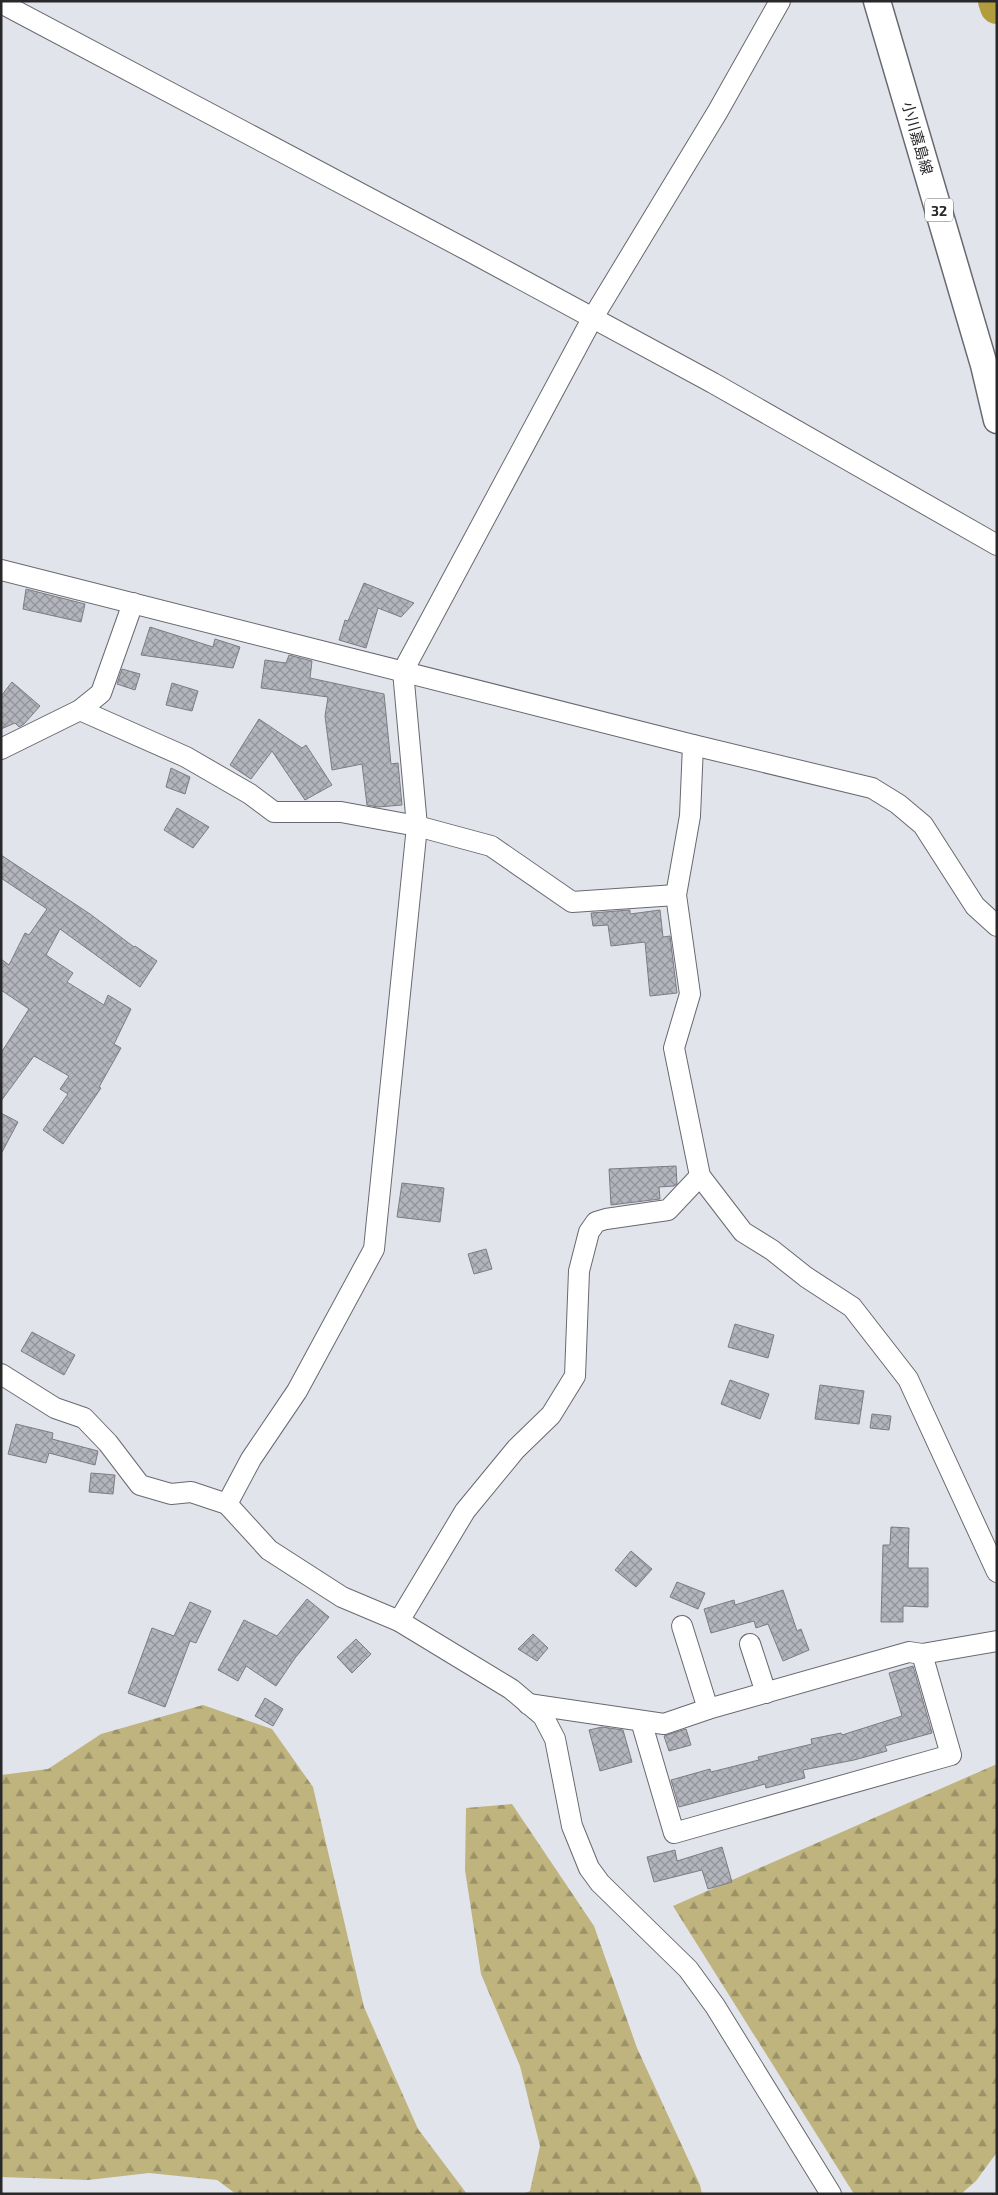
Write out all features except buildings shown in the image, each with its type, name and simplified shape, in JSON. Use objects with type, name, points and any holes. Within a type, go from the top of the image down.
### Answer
[{"type":"main road","name":"小川嘉島線","points":[[877,1],[981,356],[997,420]]},
{"type":"street","points":[[227,1504],[251,1459],[296,1391],[374,1248],[417,826],[403,671],[592,319],[718,111],[780,1]]},
{"type":"street","points":[[1,3],[469,251],[713,383],[997,545]]},
{"type":"street","points":[[1,570],[693,745],[872,788],[898,804],[923,825],[975,906],[997,926]]},
{"type":"street","points":[[1,749],[80,710],[101,693],[133,603]]},
{"type":"street","points":[[80,710],[186,757],[250,794],[274,812],[342,812],[417,826],[491,846],[572,902],[676,895]]},
{"type":"street","points":[[693,745],[690,816],[676,895],[690,994],[674,1048],[700,1176],[744,1232],[852,1307],[908,1379],[997,1572]]},
{"type":"street","points":[[399,1621],[465,1510],[516,1449],[551,1415],[575,1376],[579,1271],[590,1232],[596,1222],[668,1210],[700,1176]]},
{"type":"street","points":[[1,1374],[55,1408],[84,1418],[108,1443],[140,1485],[171,1494],[192,1492],[227,1504],[268,1550],[342,1597],[399,1621],[512,1689],[543,1716],[555,1739],[572,1826],[589,1868],[600,1883],[688,1969],[715,2006],[831,2194]]},
{"type":"street","points":[[682,1626],[708,1709]]},
{"type":"street","points":[[528,1704],[664,1724],[708,1709],[909,1652],[922,1654],[997,1641]]},
{"type":"street","points":[[750,1644],[766,1693]]},
{"type":"street","points":[[642,1721],[674,1833],[951,1755],[922,1654]]},
{"type":"green space","points":[[203,1705],[272,1729],[313,1787],[364,2007],[418,2129],[467,2194],[236,2194],[217,2180],[149,2173],[88,2180],[1,2177],[1,1775],[48,1769],[101,1734]]},
{"type":"green space","points":[[997,1764],[997,2152],[976,2181],[961,2194],[854,2194],[673,1906]]},
{"type":"green space","points":[[512,1804],[594,1926],[637,2048],[700,2185],[702,2194],[523,2194],[530,2191],[540,2146],[520,2066],[481,1974],[465,1870],[466,1808]]},
{"type":"waterway","points":[[995,1],[997,7]]}]
